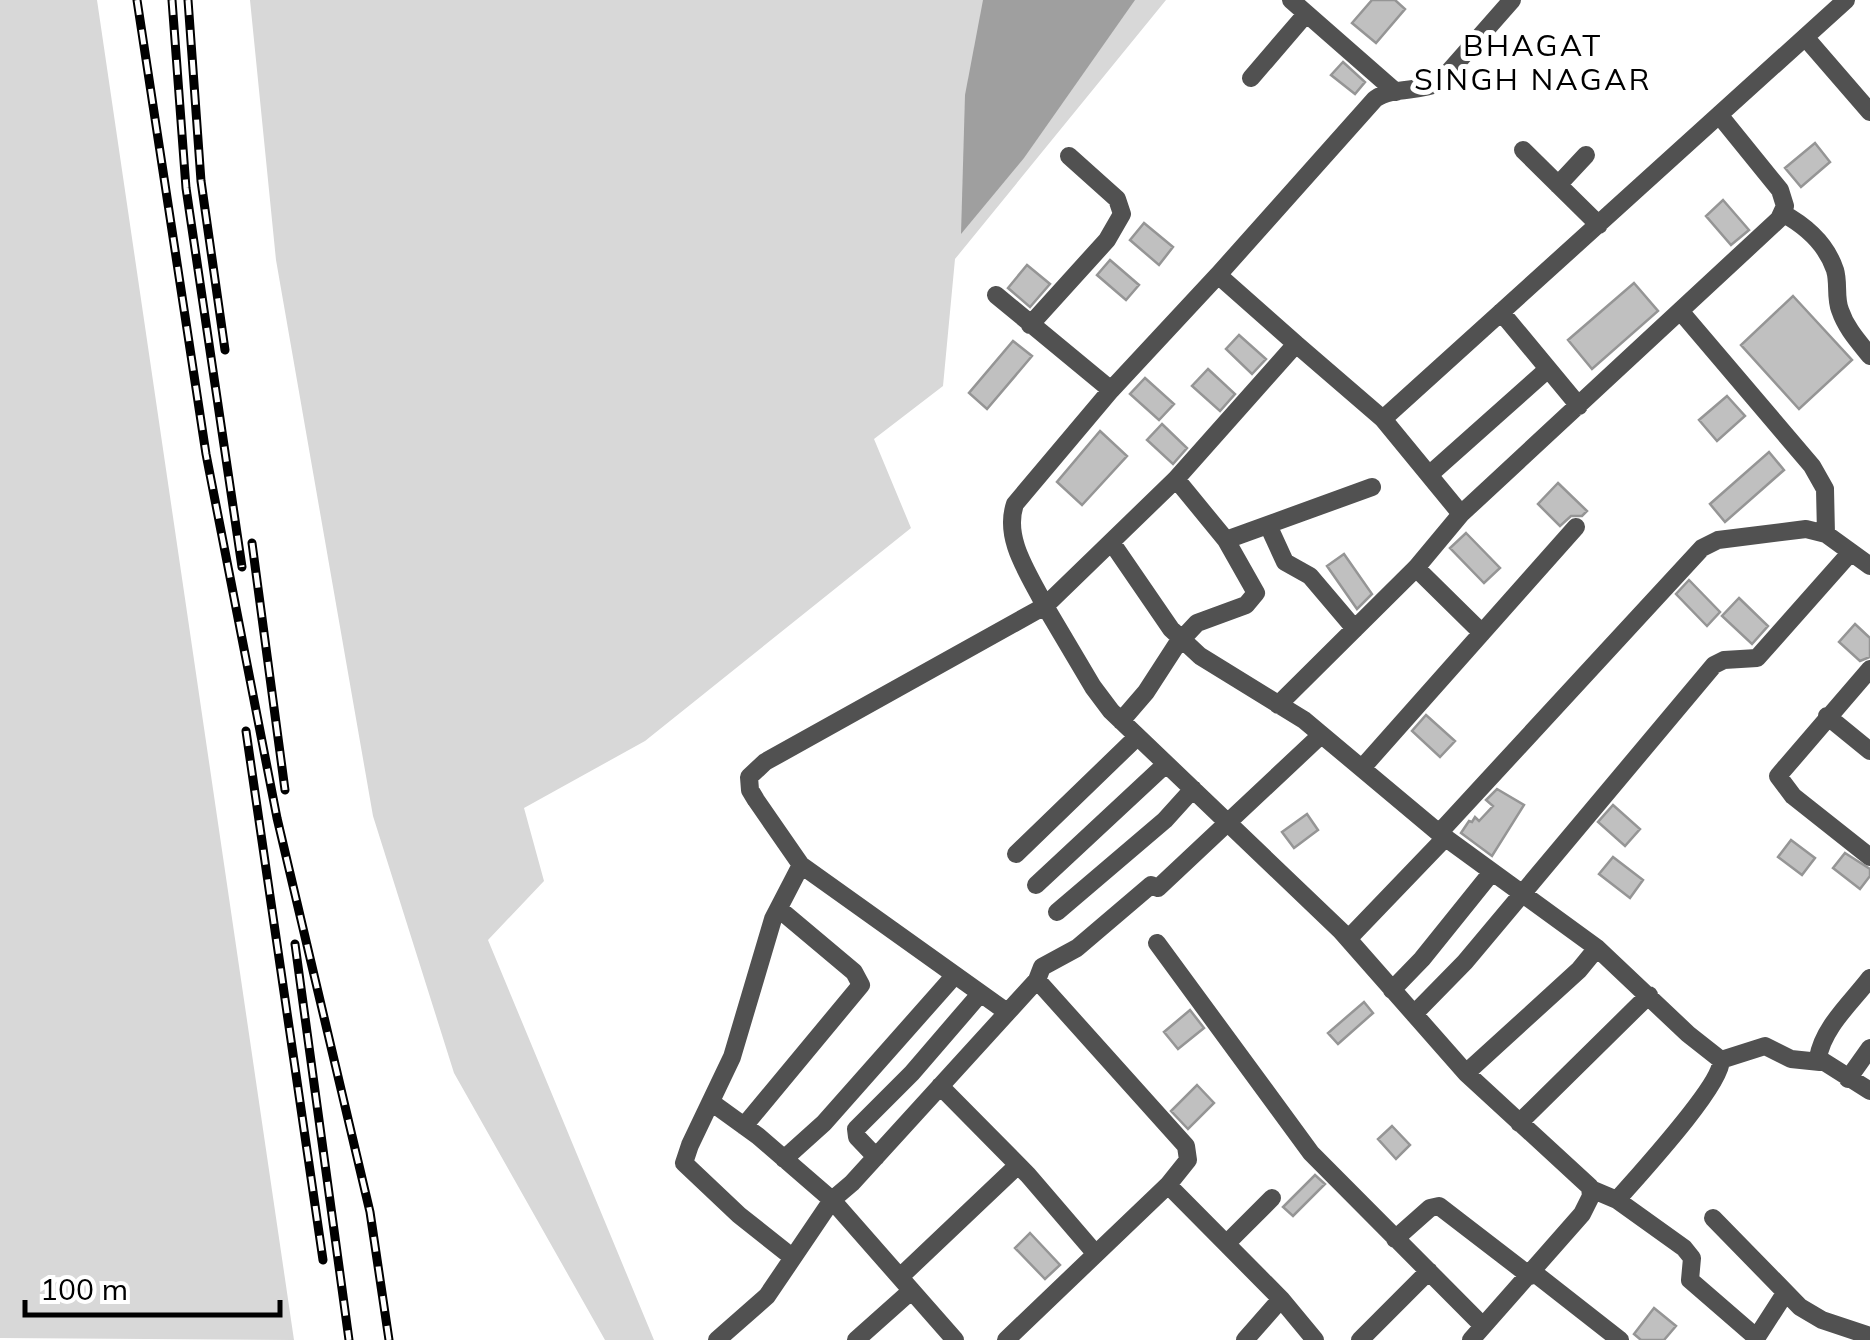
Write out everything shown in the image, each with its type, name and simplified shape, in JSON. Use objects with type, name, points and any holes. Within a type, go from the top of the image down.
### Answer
[{"type":"street","points":[[1291,0],[1396,92]]},
{"type":"street","points":[[1383,419],[1846,0]]},
{"type":"street","points":[[1500,4],[1439,83],[1422,90],[1383,94],[1375,100],[1112,390],[1022,493],[1010,520],[1016,548],[1044,606],[1092,688],[1136,737],[1230,821],[1348,939],[1466,1073],[1569,1164],[1591,1189],[1617,1200],[1684,1248],[1692,1258],[1690,1280],[1756,1339],[1784,1295]]},
{"type":"street","points":[[1251,78],[1306,14]]},
{"type":"street","points":[[1806,38],[1870,112]]},
{"type":"street","points":[[1278,705],[1416,568],[1461,514],[1681,312],[1782,212],[1784,198],[1780,190],[1720,116]]},
{"type":"street","points":[[1523,150],[1599,225]]},
{"type":"street","points":[[1558,185],[1586,154]]},
{"type":"street","points":[[1030,324],[1107,240],[1122,214],[1117,199],[1069,156]]},
{"type":"street","points":[[1782,212],[1805,225],[1821,244],[1836,272],[1837,304],[1845,324],[1870,356]]},
{"type":"street","points":[[1218,275],[1383,419],[1461,514]]},
{"type":"street","points":[[996,295],[1112,390]]},
{"type":"street","points":[[1502,312],[1578,406]]},
{"type":"street","points":[[1681,312],[1812,466],[1825,489],[1826,534]]},
{"type":"street","points":[[1007,1012],[801,865],[750,790],[749,777],[1044,606],[1176,479],[1296,344]]},
{"type":"street","points":[[1429,475],[1548,369]]},
{"type":"street","points":[[1121,721],[1146,692],[1181,639],[1207,617],[1246,605],[1254,598],[1251,580],[1226,540],[1176,479]]},
{"type":"street","points":[[1226,540],[1372,487]]},
{"type":"street","points":[[1268,525],[1285,562],[1310,576],[1355,629]]},
{"type":"street","points":[[1362,768],[1576,528]]},
{"type":"street","points":[[1348,939],[1540,722],[1640,619],[1702,548],[1718,540],[1787,529],[1826,534],[1870,566]]},
{"type":"street","points":[[1112,543],[1181,639],[1232,678],[1321,734],[1441,835],[1597,948],[1721,1060]]},
{"type":"street","points":[[1414,1014],[1465,962],[1714,665],[1724,660],[1757,658],[1852,552]]},
{"type":"street","points":[[1416,568],[1482,633]]},
{"type":"street","points":[[1870,669],[1778,776],[1792,796],[1870,857]]},
{"type":"street","points":[[1827,716],[1870,751]]},
{"type":"street","points":[[730,1336],[767,1296],[832,1200],[1038,980],[1042,968],[1077,948],[1151,886],[1158,888],[1321,734]]},
{"type":"street","points":[[1016,854],[1136,737]]},
{"type":"street","points":[[1036,885],[1166,764]]},
{"type":"street","points":[[1056,912],[1165,820],[1193,789]]},
{"type":"street","points":[[792,1258],[684,1163],[732,1057],[779,908],[801,865]]},
{"type":"street","points":[[1392,990],[1492,872]]},
{"type":"street","points":[[744,1126],[860,985],[854,972],[779,908]]},
{"type":"street","points":[[1157,943],[1311,1153],[1429,1271],[1477,1333],[1582,1214],[1591,1189]]},
{"type":"street","points":[[1466,1073],[1579,970],[1597,948]]},
{"type":"street","points":[[784,1159],[824,1123],[956,975]]},
{"type":"street","points":[[1820,1062],[1818,1053],[1824,1038],[1870,978]]},
{"type":"street","points":[[1006,1340],[1168,1185],[1188,1160],[1186,1146],[1038,980]]},
{"type":"street","points":[[876,1157],[857,1137],[856,1129],[912,1073],[980,994]]},
{"type":"street","points":[[1519,1123],[1649,995]]},
{"type":"street","points":[[1721,1060],[1765,1046],[1792,1060],[1820,1062],[1870,1091]]},
{"type":"street","points":[[1848,1079],[1870,1048]]},
{"type":"street","points":[[1617,1200],[1702,1096],[1720,1070],[1721,1060]]},
{"type":"street","points":[[940,1086],[1018,1165],[1095,1252]]},
{"type":"street","points":[[711,1102],[832,1200],[955,1340]]},
{"type":"street","points":[[856,1340],[1018,1165]]},
{"type":"street","points":[[1168,1185],[1228,1243],[1316,1340]]},
{"type":"street","points":[[1228,1243],[1272,1198]]},
{"type":"street","points":[[1395,1238],[1430,1208],[1439,1206],[1620,1340]]},
{"type":"street","points":[[1713,1218],[1784,1295],[1822,1320],[1870,1336]]},
{"type":"street","points":[[1360,1340],[1429,1271]]},
{"type":"street","points":[[1245,1340],[1281,1299]]},
{"type":"shaded area","points":[[0,0],[97,0],[294,1340],[0,1338]]},
{"type":"shaded area","points":[[250,0],[1166,0],[955,259],[943,386],[874,439],[911,528],[645,741],[524,808],[544,881],[488,940],[654,1340],[605,1340],[454,1073],[373,816],[276,260]]},
{"type":"shaded area","points":[[983,0],[1135,0],[1024,158],[961,234],[965,95]]},
{"type":"building","points":[[1372,0],[1395,0],[1405,9],[1376,43],[1352,23]]},
{"type":"building","points":[[1343,62],[1365,82],[1355,94],[1331,75]]},
{"type":"building","points":[[1815,143],[1830,162],[1801,187],[1785,168]]},
{"type":"building","points":[[1723,200],[1749,230],[1731,245],[1706,216]]},
{"type":"building","points":[[1144,223],[1173,247],[1159,265],[1130,240]]},
{"type":"building","points":[[1110,260],[1139,285],[1126,300],[1097,275]]},
{"type":"building","points":[[1027,265],[1050,284],[1030,307],[1008,288]]},
{"type":"building","points":[[1634,283],[1658,311],[1592,369],[1568,340]]},
{"type":"building","points":[[1793,296],[1852,360],[1799,409],[1741,345]]},
{"type":"building","points":[[1239,335],[1266,359],[1252,374],[1226,349]]},
{"type":"building","points":[[1013,341],[1032,356],[987,409],[969,393]]},
{"type":"building","points":[[1208,369],[1235,394],[1220,411],[1192,386]]},
{"type":"building","points":[[1145,378],[1174,404],[1159,420],[1130,394]]},
{"type":"building","points":[[1727,396],[1745,416],[1717,441],[1699,420]]},
{"type":"building","points":[[1162,424],[1187,448],[1173,464],[1147,440]]},
{"type":"building","points":[[1100,431],[1127,456],[1082,505],[1057,482]]},
{"type":"building","points":[[1769,452],[1784,470],[1725,522],[1710,504]]},
{"type":"building","points":[[1558,483],[1587,511],[1582,516],[1571,516],[1560,526],[1538,504]]},
{"type":"building","points":[[1466,533],[1500,568],[1484,583],[1450,548]]},
{"type":"building","points":[[1344,554],[1372,594],[1357,609],[1327,566]]},
{"type":"building","points":[[1689,580],[1720,612],[1707,626],[1676,594]]},
{"type":"building","points":[[1739,598],[1768,626],[1752,644],[1722,616]]},
{"type":"building","points":[[1855,624],[1870,638],[1870,657],[1860,661],[1839,642]]},
{"type":"building","points":[[1426,715],[1455,741],[1440,757],[1412,731]]},
{"type":"building","points":[[1497,789],[1524,805],[1492,856],[1461,833],[1469,821],[1475,817],[1479,821],[1493,806],[1486,800]]},
{"type":"building","points":[[1613,805],[1640,829],[1625,846],[1598,822]]},
{"type":"building","points":[[1307,814],[1318,830],[1294,848],[1282,832]]},
{"type":"building","points":[[1791,840],[1815,858],[1802,875],[1778,857]]},
{"type":"building","points":[[1845,853],[1870,869],[1870,876],[1860,889],[1833,868]]},
{"type":"building","points":[[1613,857],[1643,880],[1630,898],[1599,874]]},
{"type":"building","points":[[1364,1002],[1373,1013],[1338,1044],[1328,1033]]},
{"type":"building","points":[[1190,1010],[1204,1028],[1178,1049],[1164,1032]]},
{"type":"building","points":[[1197,1085],[1214,1103],[1188,1129],[1171,1111]]},
{"type":"building","points":[[1392,1126],[1410,1145],[1396,1159],[1378,1139]]},
{"type":"building","points":[[1315,1175],[1325,1184],[1293,1216],[1283,1207]]},
{"type":"building","points":[[1030,1233],[1060,1265],[1045,1279],[1015,1248]]},
{"type":"building","points":[[1654,1308],[1676,1326],[1664,1340],[1641,1340],[1634,1334]]},
{"type":"railway","points":[[137,0],[206,454],[277,818],[370,1212],[389,1340]]},
{"type":"railway","points":[[172,0],[186,188],[242,567]]},
{"type":"railway","points":[[188,0],[201,181],[225,350]]},
{"type":"railway","points":[[252,543],[285,790]]},
{"type":"railway","points":[[246,731],[323,1260]]},
{"type":"railway","points":[[295,944],[349,1340]]},
{"type":"district","name":"BHAGAT SINGH NAGAR","points":[[1533,63]]}]
